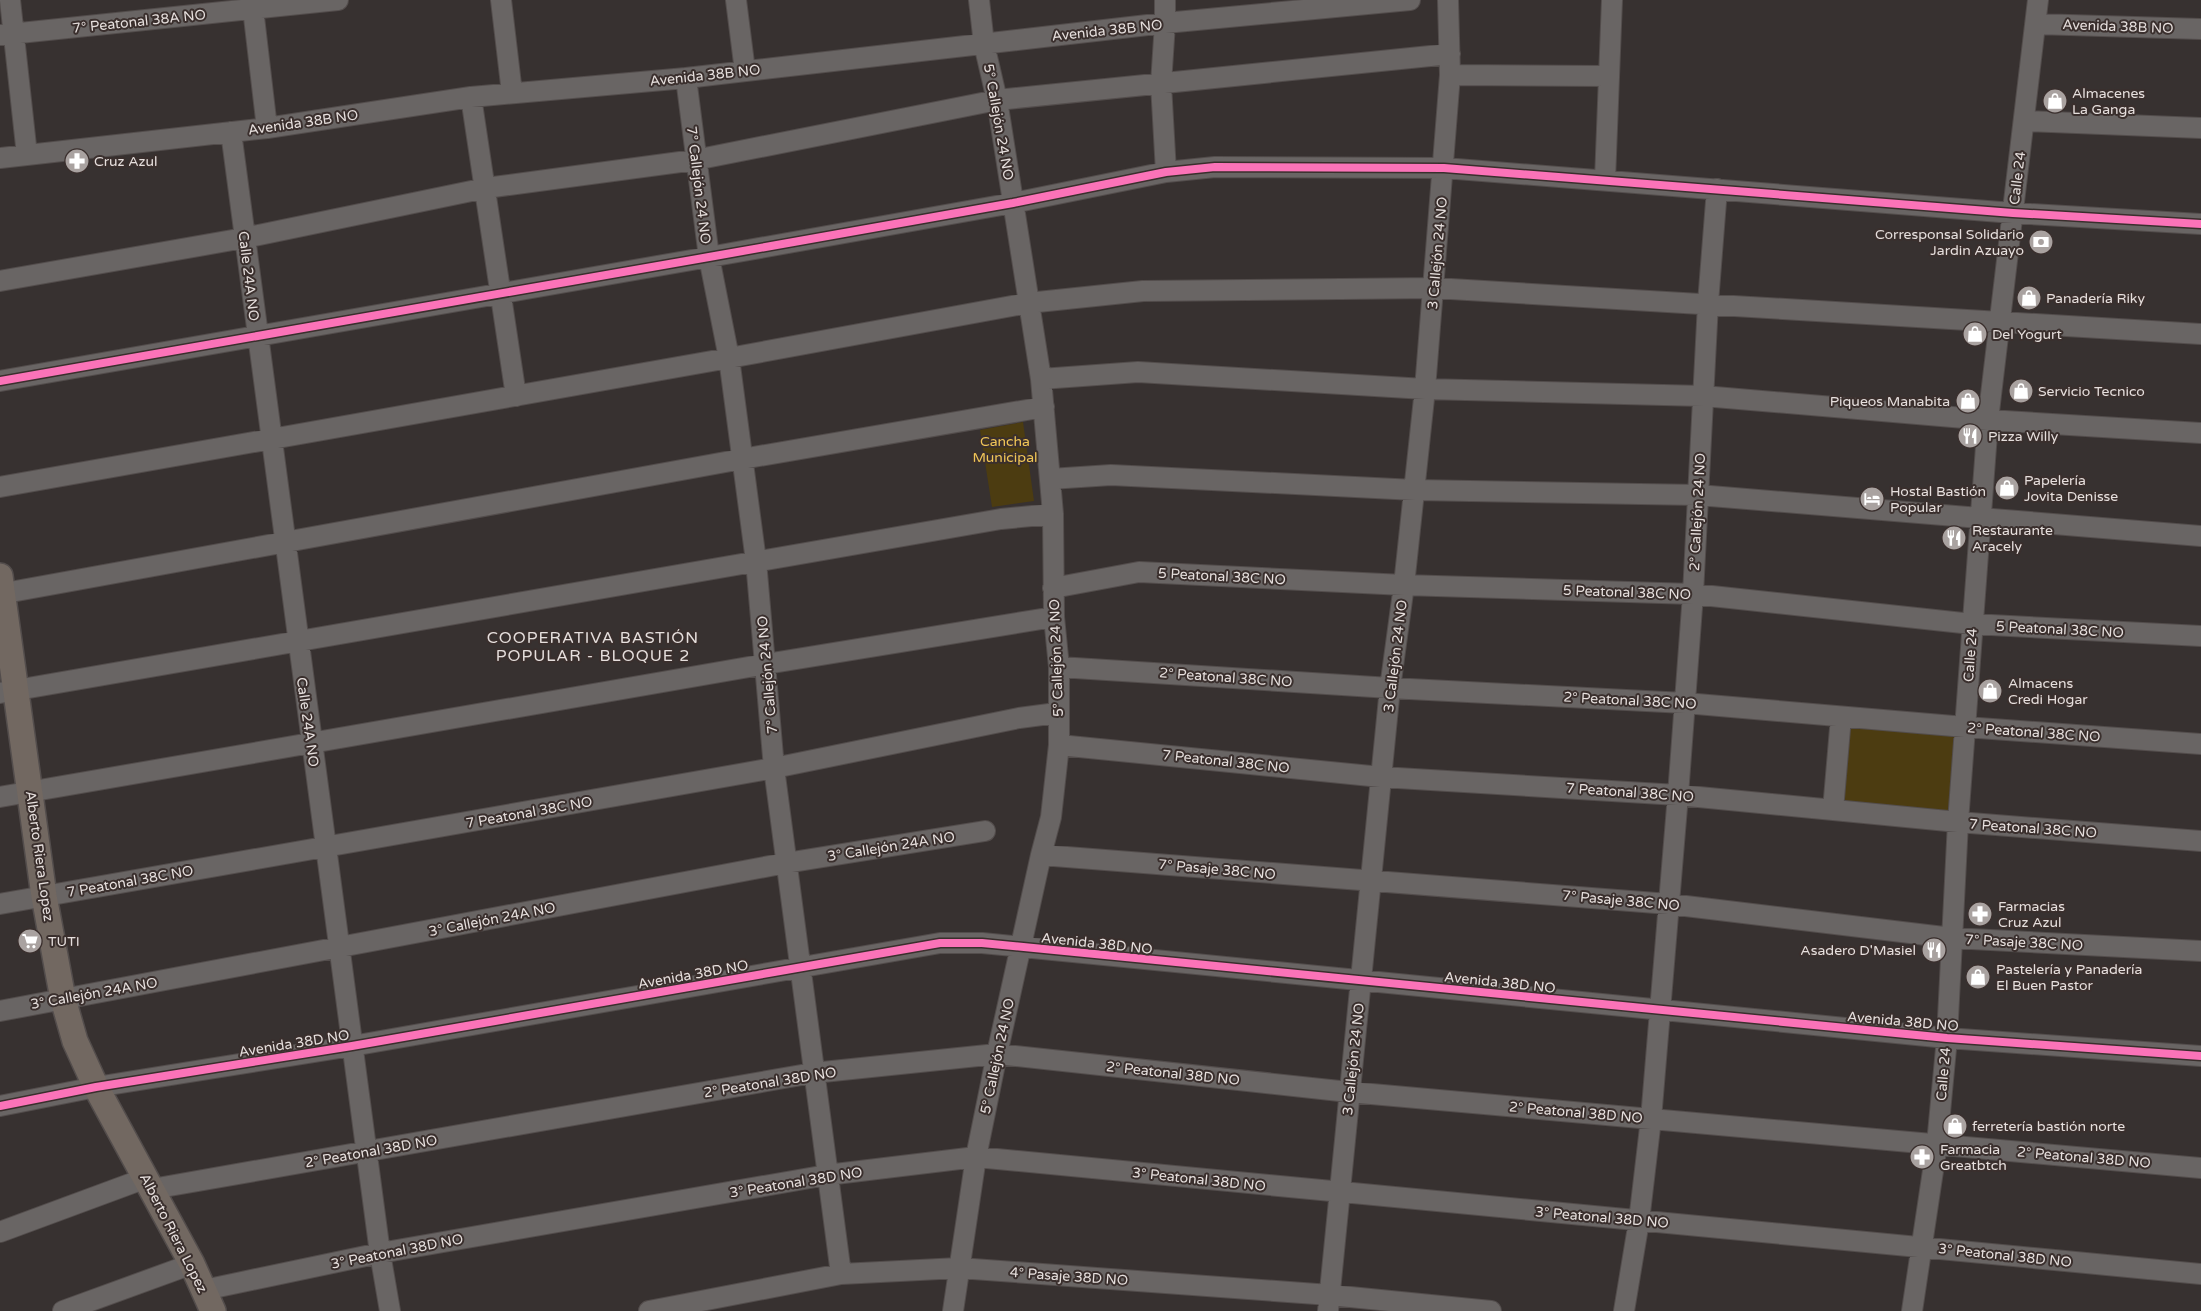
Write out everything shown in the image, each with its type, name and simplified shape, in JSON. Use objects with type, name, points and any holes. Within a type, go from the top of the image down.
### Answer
[{"type":"main road","name":"Alberto Riera Lopez","points":[[1,588],[8,692],[30,791],[44,896],[63,999],[76,1041],[96,1087],[192,1264],[209,1300]]},
{"type":"street","points":[[10,0],[7,34],[26,155]]},
{"type":"street","name":"7° Peatonal 38A NO","points":[[7,34],[252,4],[338,0]]},
{"type":"street","points":[[501,0],[512,93]]},
{"type":"street","points":[[736,0],[745,71]]},
{"type":"street","name":"5° Callejón 24 NO","points":[[954,1311],[976,1157],[996,1054],[1051,817],[1059,745],[1057,713],[1059,667],[1054,617],[1053,514],[1041,379],[997,100],[984,44],[979,0]]},
{"type":"street","points":[[1165,0],[1160,84],[1166,172]]},
{"type":"street","name":"Avenida 38B NO","points":[[0,158],[267,128],[471,97],[686,78],[1165,23],[1410,0]]},
{"type":"street","name":"3 Callejón 24 NO","points":[[1329,1303],[1390,688],[1404,585],[1425,389],[1450,75],[1448,0]]},
{"type":"street","points":[[1605,180],[1607,76],[1612,0]]},
{"type":"street","name":"Calle 24","points":[[1912,1311],[1937,1144],[1947,1038],[1958,822],[1988,420],[2038,0]]},
{"type":"street","points":[[252,4],[267,128]]},
{"type":"street","name":"Avenida 38B NO","points":[[2036,24],[2201,29]]},
{"type":"street","points":[[0,281],[244,238],[486,188],[695,160],[997,100],[1450,54]]},
{"type":"street","points":[[1450,75],[1607,76]]},
{"type":"street","name":"7° Callejón 24 NO","points":[[686,78],[695,160],[709,257],[728,358],[756,561],[774,768],[841,1274]]},
{"type":"street","points":[[471,97],[516,396]]},
{"type":"street","points":[[2024,121],[2201,128]]},
{"type":"street","name":"Calle 24A NO","points":[[230,132],[366,1152],[390,1311]]},
{"type":"street","points":[[0,381],[709,257],[1013,202],[1166,172],[1215,167],[1444,168],[2013,213],[2201,224]]},
{"type":"street","name":"2° Callejón 24 NO","points":[[1624,1311],[1638,1221],[1650,1119],[1658,1010],[1669,904],[1693,594],[1708,303],[1717,190]]},
{"type":"street","points":[[0,487],[1028,303],[1144,290],[1434,288],[2201,334]]},
{"type":"street","points":[[1041,379],[1138,372],[1425,389],[1703,396],[1988,420],[2201,433]]},
{"type":"street","points":[[1,588],[284,543],[742,459],[1044,408]]},
{"type":"street","points":[[1050,479],[1111,475],[1415,490],[1698,495],[2201,536]]},
{"type":"street","points":[[8,692],[1001,519],[1053,514]]},
{"type":"street","name":"5 Peatonal 38C NO","points":[[1053,588],[1140,572],[1404,585],[1693,594],[1972,624],[2201,636]]},
{"type":"street","points":[[0,796],[311,744],[766,664],[1054,617]]},
{"type":"street","name":"2° Peatonal 38C NO","points":[[1059,667],[1390,688],[1685,703],[1965,728],[2201,744]]},
{"type":"street","name":"7 Peatonal 38C NO","points":[[0,904],[774,768],[1018,718],[1057,713]]},
{"type":"street","points":[[1832,810],[1841,716]]},
{"type":"street","name":"7 Peatonal 38C NO","points":[[1059,745],[1381,777],[1678,795],[1958,822],[2201,841]]},
{"type":"street","name":"3° Callejón 24A NO","points":[[0,1010],[339,948],[786,862],[985,831]]},
{"type":"street","name":"7° Pasaje 38C NO","points":[[1041,855],[1669,904],[1952,938],[2201,951]]},
{"type":"street","name":"Avenida 38D NO","points":[[0,1106],[96,1087],[352,1046],[940,943],[982,943],[1947,1038],[2201,1056]]},
{"type":"street","name":"2° Peatonal 38D NO","points":[[0,1232],[149,1183],[366,1152],[813,1073],[996,1054],[1349,1092],[2201,1168]]},
{"type":"street","name":"3° Peatonal 38D NO","points":[[209,1300],[380,1252],[827,1176],[976,1157],[2201,1274]]},
{"type":"street","points":[[63,1311],[192,1264]]},
{"type":"street","name":"4° Pasaje 38D NO","points":[[649,1311],[841,1274],[959,1268],[1329,1303],[1492,1311]]},
{"type":"green space","name":"Cancha Municipal","points":[[1023,422],[1034,501],[992,507],[980,430]]},
{"type":"green space","points":[[1848,725],[1957,734],[1953,815],[1839,806]]},
{"type":"cycle path","points":[[0,381],[1013,203],[1166,172],[1215,167],[1444,168],[2013,213],[2201,224]]},
{"type":"cycle path","points":[[0,1106],[96,1087],[352,1046],[940,943],[982,943],[1947,1038],[2201,1056]]},
{"type":"place","name":"Almacenes La Ganga","points":[[2055,101]]},
{"type":"place","name":"Cruz Azul","points":[[77,161]]},
{"type":"place","name":"Corresponsal Solidario Jardin Azuayo","points":[[2041,242]]},
{"type":"place","name":"Panadería Riky","points":[[2029,298]]},
{"type":"place","name":"Del Yogurt","points":[[1975,334]]},
{"type":"place","name":"Servicio Tecnico","points":[[2021,391]]},
{"type":"place","name":"Piqueos Manabita","points":[[1968,401]]},
{"type":"place","name":"Pizza Willy","points":[[1970,436]]},
{"type":"place","name":"Papelería Jovita Denisse","points":[[2007,488]]},
{"type":"place","name":"Hostal Bastión Popular","points":[[1872,499]]},
{"type":"place","name":"Restaurante Aracely","points":[[1954,538]]},
{"type":"place","name":"Almacens Credi Hogar","points":[[1990,691]]},
{"type":"place","name":"Farmacias Cruz Azul","points":[[1980,914]]},
{"type":"place","name":"TUTI","points":[[30,941]]},
{"type":"place","name":"Asadero D'Masiel","points":[[1934,950]]},
{"type":"place","name":"Pastelería y Panadería El Buen Pastor","points":[[1978,977]]},
{"type":"place","name":"ferretería bastión norte","points":[[1955,1126]]},
{"type":"place","name":"Farmacia Greatbtch","points":[[1922,1157]]},
{"type":"district","name":"COOPERATIVA BASTIÓN POPULAR - BLOQUE 2","points":[[593,646]]}]
